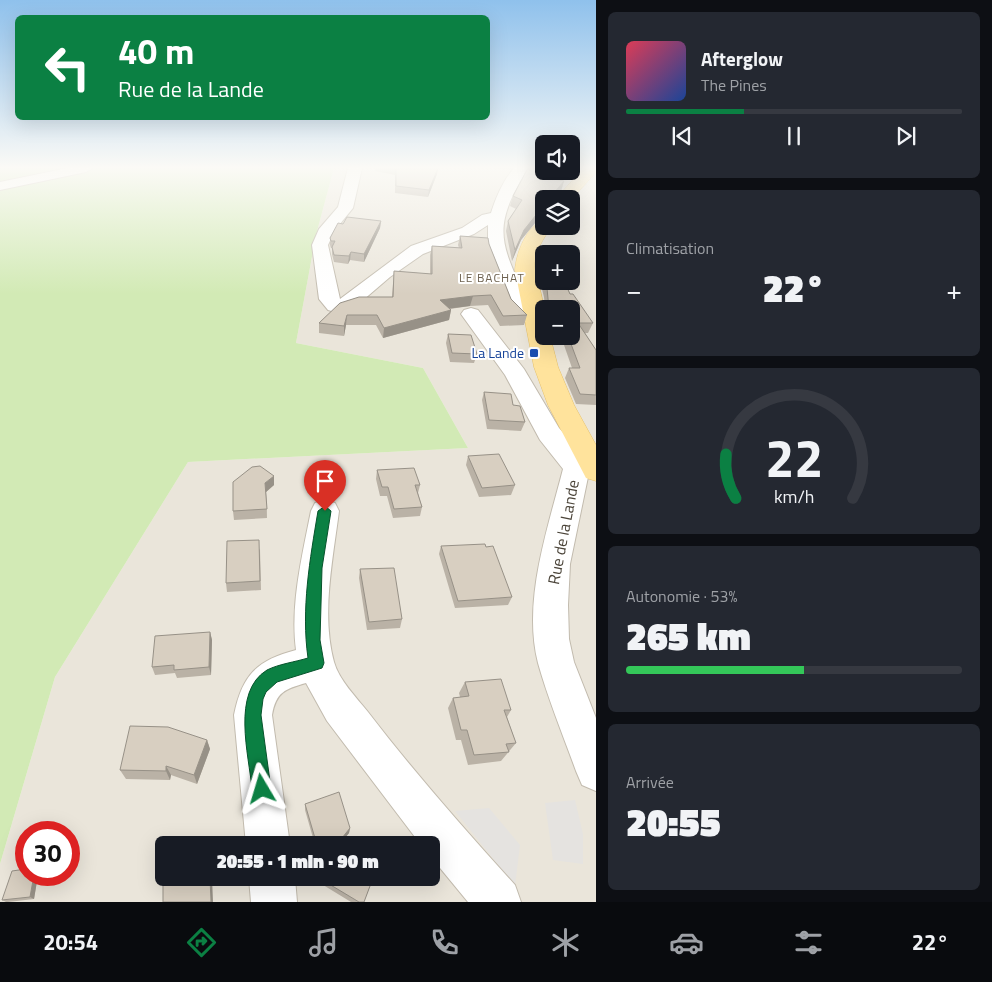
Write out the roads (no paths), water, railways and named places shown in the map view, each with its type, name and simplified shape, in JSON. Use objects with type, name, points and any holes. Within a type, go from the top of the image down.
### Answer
[{"type":"main road","points":[[535,310],[524,262],[529,246],[537,235]]},
{"type":"main road","points":[[542,345],[552,385],[589,468]]},
{"type":"street","points":[[344,210],[327,229],[320,245],[329,300],[335,306],[348,303],[384,273],[417,250],[468,231],[488,218],[497,217]]},
{"type":"street","points":[[500,210],[497,217],[494,243],[501,269],[522,313],[528,318],[535,319]]},
{"type":"street","points":[[471,314],[516,374],[549,434],[589,468]]},
{"type":"street","name":"Rue de la Lande","points":[[589,468],[554,564],[551,605],[552,639],[556,662],[596,771]]},
{"type":"street","points":[[325,511],[316,568],[313,640],[316,663],[331,694],[367,742],[419,810],[498,902]]},
{"type":"street","points":[[267,836],[253,715],[255,698],[260,686],[273,676],[316,663]]},
{"type":"street","points":[[273,886],[274,902]]},
{"type":"place","name":"La Lande","points":[[534,353]]},
{"type":"district","name":"LE BACHAT","points":[[492,278]]}]
